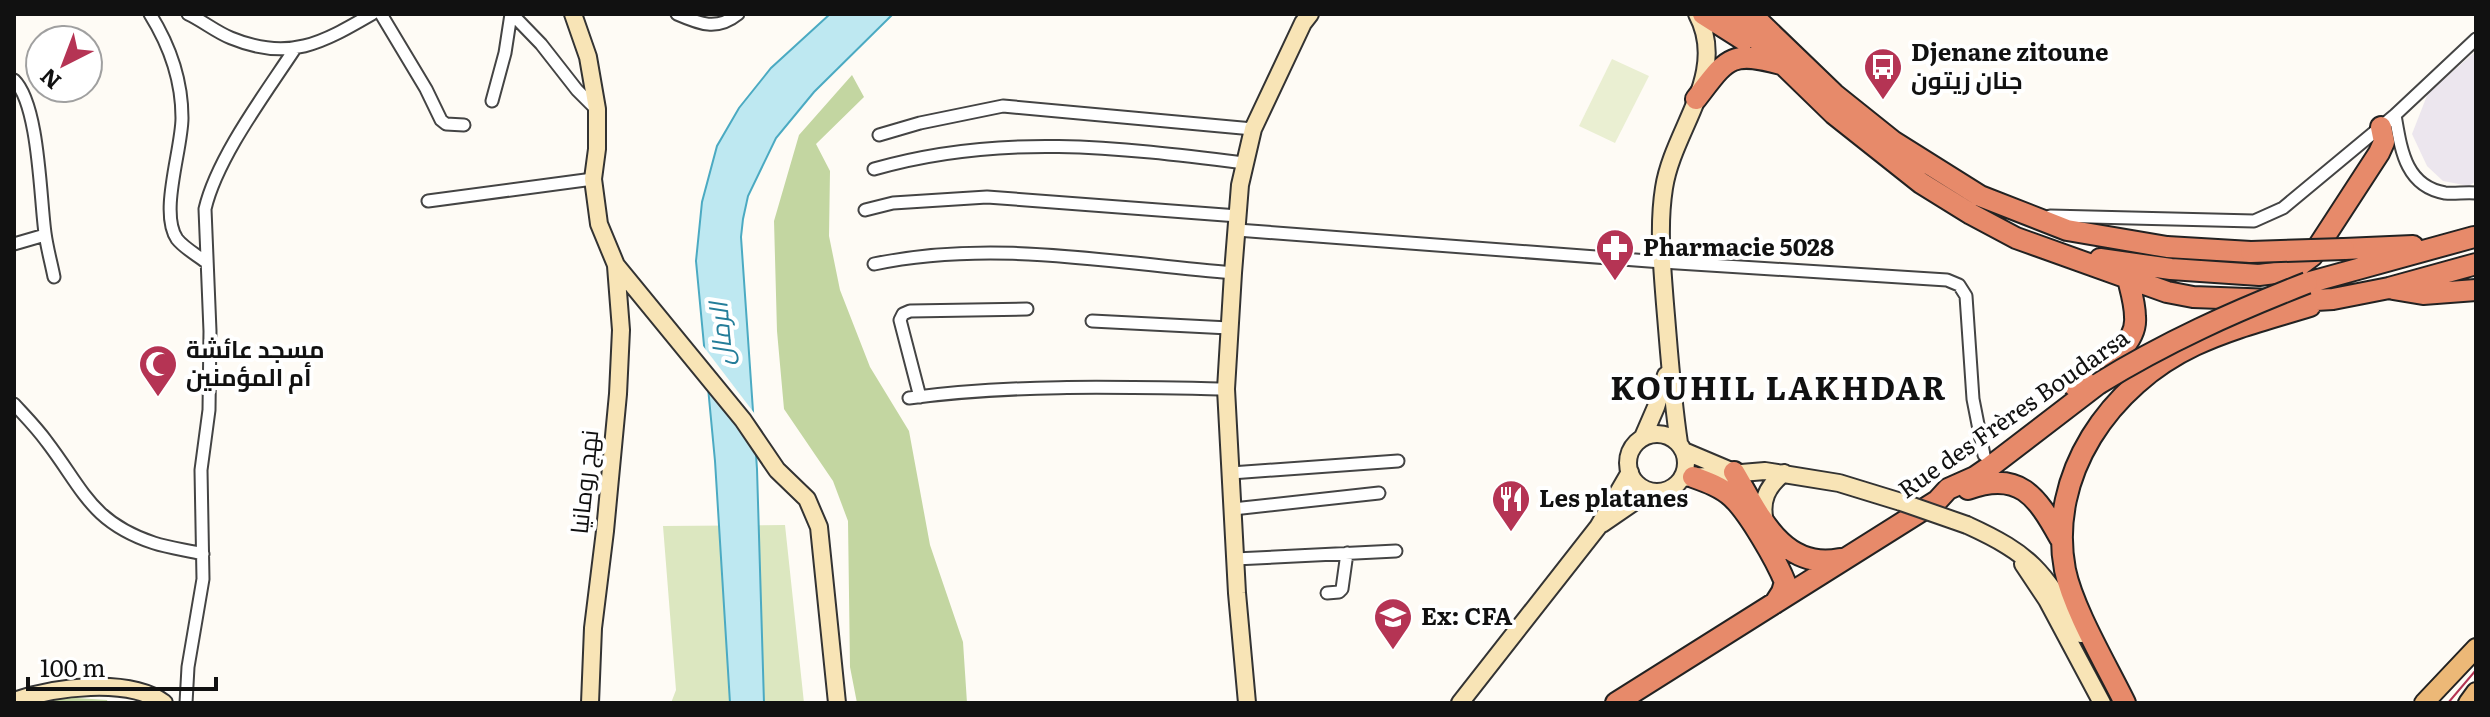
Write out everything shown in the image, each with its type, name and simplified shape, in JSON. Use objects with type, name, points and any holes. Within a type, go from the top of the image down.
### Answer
[{"type":"highway","points":[[1703,14],[1782,64]]},
{"type":"highway","points":[[1731,14],[1834,114],[1921,183],[2016,238],[2167,292],[2193,297],[2299,301],[2333,299]]},
{"type":"highway","points":[[1751,14],[1834,94],[1894,142],[1980,196],[2067,230],[2167,247],[2251,252],[2424,245],[2475,237]]},
{"type":"highway","points":[[1696,99],[1727,62],[1748,57],[1782,64]]},
{"type":"highway","points":[[2064,254],[2171,269],[2259,275],[2292,269],[2312,256],[2324,241],[2379,153],[2388,121]]},
{"type":"highway","name":"Rue des Frères Boudarsa","points":[[1616,703],[1975,477],[2098,384],[2151,351],[2193,330],[2307,283],[2475,237]]},
{"type":"highway","points":[[2060,538],[2068,490],[2095,428],[2118,401],[2158,367],[2194,346],[2333,299],[2389,288],[2476,264]]},
{"type":"highway","points":[[1943,495],[1966,468],[2125,346],[2134,333],[2136,319],[2128,279]]},
{"type":"highway","points":[[2389,288],[2423,294],[2476,290]]},
{"type":"highway","points":[[1734,472],[1776,538],[1799,556],[1822,562],[1848,557]]},
{"type":"highway","points":[[1688,477],[1714,484],[1732,497],[1743,511],[1785,582],[1775,603]]},
{"type":"highway","points":[[1943,495],[1986,482],[2013,484],[2031,494],[2060,538],[2071,589],[2124,703]]},
{"type":"main road","points":[[2424,703],[2476,648]]},
{"type":"main road","points":[[2468,703],[2476,692]]},
{"type":"street","points":[[150,14],[167,43],[180,86],[182,121],[170,201],[172,227],[178,239],[206,262]]},
{"type":"street","points":[[188,14],[229,38],[273,50],[294,50],[326,38],[372,14]]},
{"type":"street","points":[[381,14],[441,120],[446,124],[464,125]]},
{"type":"street","points":[[492,101],[505,53],[511,14]]},
{"type":"street","points":[[511,14],[597,109]]},
{"type":"street","points":[[573,14],[588,57],[597,109],[593,179],[596,217],[616,265],[743,420],[777,470],[807,499],[819,527],[837,703]]},
{"type":"street","points":[[677,14],[710,26],[726,23],[738,14]]},
{"type":"street","points":[[1247,703],[1226,389],[1237,223],[1244,163],[1253,129],[1310,14]]},
{"type":"street","points":[[1688,477],[1669,362],[1661,235],[1666,178],[1705,75],[1708,49],[1704,27],[1697,14]]},
{"type":"street","points":[[2029,214],[2075,218],[2254,221],[2283,208],[2388,121],[2476,39]]},
{"type":"street","points":[[186,703],[188,667],[202,598],[201,470],[209,410],[210,331],[205,209],[209,192],[255,108],[294,50]]},
{"type":"street","points":[[14,80],[21,87],[30,112],[45,235],[54,277]]},
{"type":"street","points":[[879,135],[943,117],[1003,106],[1253,129]]},
{"type":"street","points":[[2388,121],[2402,158],[2417,180],[2441,192],[2474,190]]},
{"type":"street","points":[[874,169],[921,156],[1012,145],[1070,145],[1244,163]]},
{"type":"street","points":[[428,201],[593,179]]},
{"type":"street","points":[[865,210],[893,203],[987,197],[1662,262],[1947,280],[1959,285],[1966,296],[1973,399],[1984,455]]},
{"type":"street","points":[[14,244],[45,235]]},
{"type":"street","points":[[874,264],[948,252],[1024,251],[1233,273]]},
{"type":"street","name":"نهج رومانيا","points":[[590,703],[593,628],[618,394],[621,330],[616,265]]},
{"type":"street","points":[[1027,309],[910,311],[903,314],[900,320],[914,397],[1064,387],[1226,389]]},
{"type":"street","points":[[1092,321],[1229,328]]},
{"type":"street","points":[[1650,491],[1634,481],[1630,472],[1630,452],[1643,437],[1662,393],[1669,362]]},
{"type":"street","points":[[14,404],[47,442],[78,490],[97,512],[119,527],[154,543],[203,554]]},
{"type":"street","points":[[1643,437],[1662,434],[1681,447],[1734,472]]},
{"type":"street","points":[[1231,473],[1398,461]]},
{"type":"street","points":[[1460,703],[1598,527],[1630,472]]},
{"type":"street","points":[[1598,527],[1650,491],[1669,490],[1688,477],[1734,472],[1784,473],[1839,483],[1901,502],[1967,525],[2014,549],[2032,563],[2049,581],[2124,703]]},
{"type":"street","points":[[1765,522],[1765,494],[1784,473]]},
{"type":"street","points":[[1233,509],[1379,493]]},
{"type":"street","points":[[2014,549],[2047,600],[2102,703]]},
{"type":"street","points":[[1235,559],[1396,551]]},
{"type":"street","points":[[1327,593],[1342,589],[1347,553]]},
{"type":"street","points":[[14,701],[45,691],[80,688],[133,690],[156,697],[164,703]]},
{"type":"shaded area","points":[[2476,51],[2476,181],[2469,186],[2443,181],[2427,166],[2412,134],[2428,93]]},
{"type":"green space","points":[[1612,59],[1649,76],[1615,143],[1579,126]]},
{"type":"green space","points":[[852,75],[864,97],[816,144],[830,171],[829,236],[840,290],[870,367],[909,431],[930,545],[963,642],[967,703],[857,703],[850,667],[848,521],[833,481],[784,409],[777,331],[774,221],[799,135]]},
{"type":"green space","points":[[785,525],[804,703],[671,703],[676,690],[663,526]]},
{"type":"green space","points":[[61,697],[107,700],[108,703],[43,703]]},
{"type":"water","name":"الرمال","points":[[830,14],[893,14],[814,92],[776,138],[748,196],[741,237],[757,469],[764,703],[730,703],[715,461],[696,261],[702,202],[717,146],[739,108],[771,68]]},
{"type":"pier","points":[[700,342],[758,418],[760,455],[704,383]]},
{"type":"tram line","points":[[2448,703],[2476,670]]},
{"type":"place","name":"Djenane zitoune جنان زيتون","points":[[1883,101]]},
{"type":"place","name":"Pharmacie 5028","points":[[1615,282]]},
{"type":"place","name":"مسجد عائشة أم المؤمنين","points":[[158,398]]},
{"type":"place","name":"Les platanes","points":[[1511,533]]},
{"type":"place","name":"Ex: CFA","points":[[1393,651]]},
{"type":"district","name":"KOUHIL LAKHDAR","points":[[1779,389]]}]
